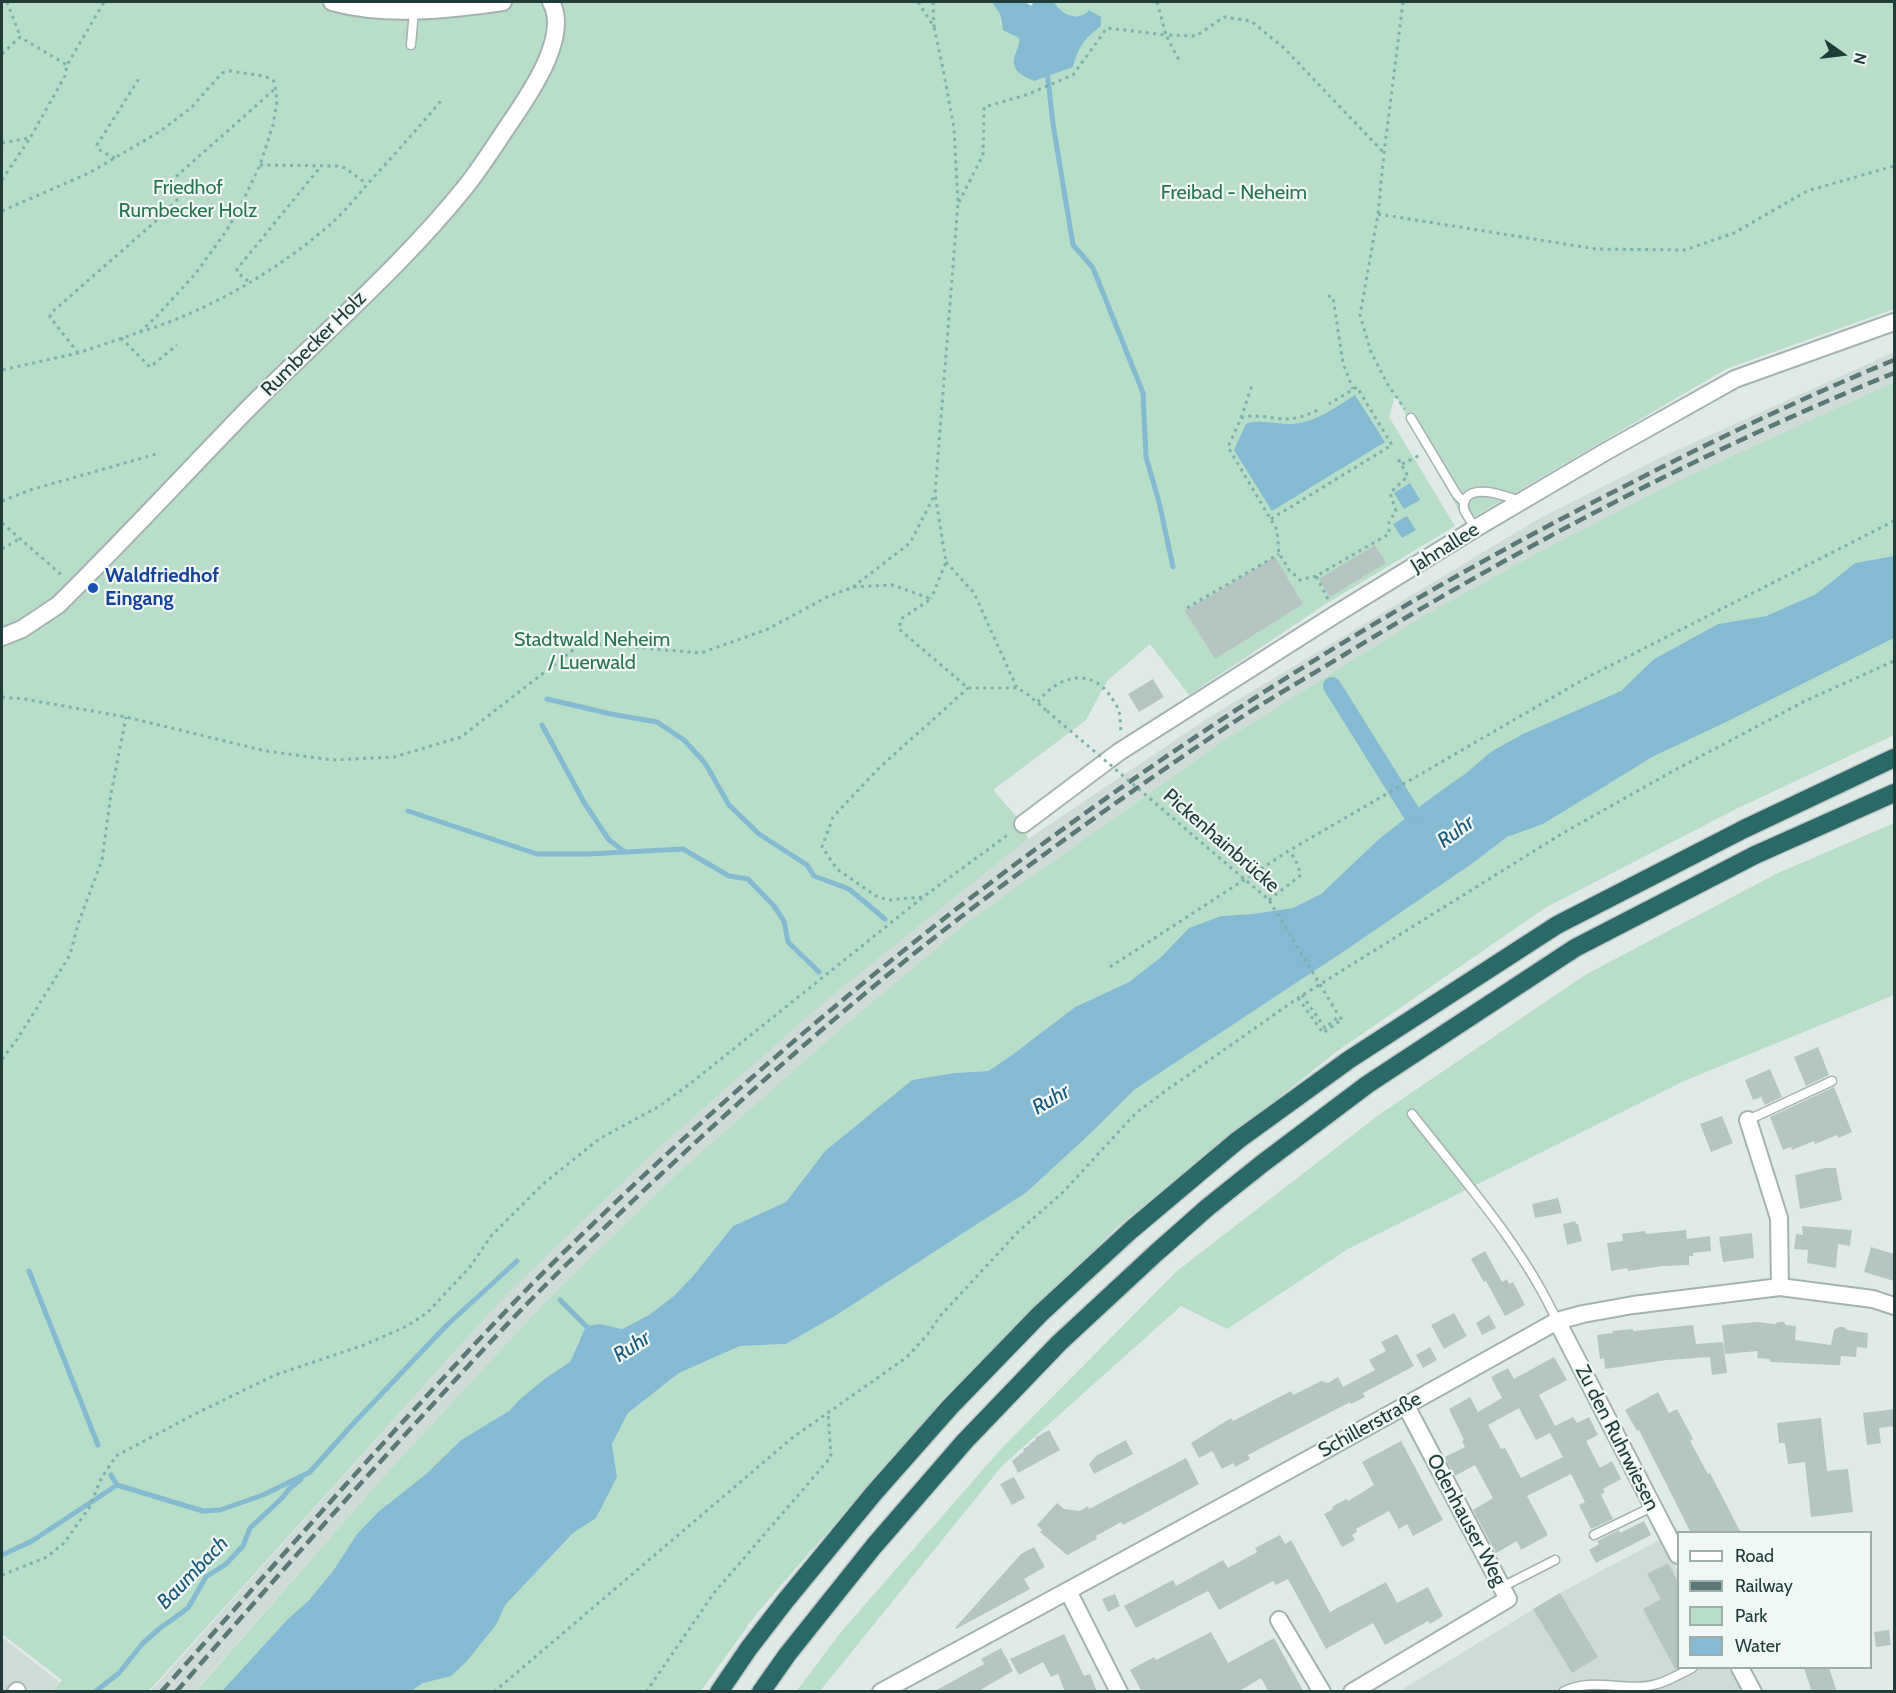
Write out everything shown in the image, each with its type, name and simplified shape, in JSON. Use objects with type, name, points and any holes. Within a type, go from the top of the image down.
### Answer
[{"type":"highway","points":[[719,1692],[786,1600],[874,1493],[950,1407],[1056,1299],[1131,1230],[1238,1140],[1350,1059],[1557,926],[1744,829],[1894,759]]},
{"type":"highway","points":[[761,1692],[787,1655],[874,1546],[965,1441],[1059,1344],[1156,1253],[1263,1163],[1368,1084],[1575,948],[1755,855],[1894,793]]},
{"type":"street","points":[[332,2],[372,8],[414,10],[457,8],[503,2]]},
{"type":"street","name":"Rumbecker Holz","points":[[2,637],[22,629],[44,615],[76,587],[243,414],[391,268],[468,184],[526,99],[540,73],[555,33],[556,16],[551,2]]},
{"type":"street","name":"Jahnallee","points":[[1023,824],[1127,747],[1336,614],[1615,446],[1735,379],[1894,322]]},
{"type":"street","points":[[1748,1120],[1779,1218],[1780,1287]]},
{"type":"street","name":"Schillerstraße","points":[[881,1692],[1068,1592],[1557,1321],[1633,1305],[1780,1287],[1873,1299],[1894,1306]]},
{"type":"street","name":"Zu den Ruhrwiesen","points":[[1557,1321],[1677,1553]]},
{"type":"street","name":"Odenhauser Weg","points":[[1352,1692],[1508,1599],[1406,1406]]},
{"type":"street","points":[[1068,1592],[1119,1692]]},
{"type":"street","points":[[1279,1620],[1322,1692]]},
{"type":"street","points":[[1741,1669],[1753,1692]]},
{"type":"lane","points":[[411,45],[414,10]]},
{"type":"lane","points":[[1411,418],[1457,495],[1464,502]]},
{"type":"lane","points":[[1476,528],[1464,510],[1464,502],[1468,495],[1478,492],[1492,493],[1521,501]]},
{"type":"lane","points":[[1748,1120],[1832,1081]]},
{"type":"lane","points":[[1412,1114],[1495,1220],[1546,1298],[1557,1321]]},
{"type":"lane","points":[[1593,1534],[1652,1507]]},
{"type":"lane","points":[[1502,1587],[1556,1560]]},
{"type":"lane","points":[[1563,1692],[1571,1687],[1587,1684],[1611,1686],[1657,1684],[1690,1669]]},
{"type":"path","points":[[7,2],[20,37],[67,66]]},
{"type":"path","points":[[2,180],[30,138],[65,76],[67,66],[104,2]]},
{"type":"path","points":[[918,2],[934,27]]},
{"type":"path","points":[[933,2],[934,27],[954,128],[958,203],[935,494],[946,562],[931,599],[901,619],[899,629],[968,688],[1017,688],[974,593],[946,562]]},
{"type":"path","points":[[1157,2],[1166,35],[1180,62]]},
{"type":"path","points":[[1402,2],[1378,214],[1360,315],[1371,352],[1388,385],[1411,418]]},
{"type":"path","points":[[958,203],[983,155],[984,107],[1026,95],[1073,75],[1107,28],[1196,36],[1224,17],[1251,21],[1284,48],[1384,153]]},
{"type":"path","points":[[2,54],[20,37]]},
{"type":"path","points":[[2,211],[74,180],[159,132],[183,114],[222,73],[264,76],[273,80],[276,88],[276,112],[260,165],[241,205],[211,253],[181,291],[140,332]]},
{"type":"path","points":[[115,158],[102,151],[98,145],[140,77]]},
{"type":"path","points":[[78,353],[50,317],[51,313],[165,213],[177,200],[169,186],[170,182],[276,88]]},
{"type":"path","points":[[2,370],[78,353],[140,332],[188,314],[249,282],[326,228],[441,101]]},
{"type":"path","points":[[2,143],[30,138]]},
{"type":"path","points":[[260,165],[322,165],[345,168],[368,184]]},
{"type":"path","points":[[249,282],[237,272],[238,267],[322,165]]},
{"type":"path","points":[[1378,214],[1596,249],[1685,250],[1734,232],[1807,191],[1894,166]]},
{"type":"path","points":[[1328,296],[1333,297],[1343,363],[1353,389]]},
{"type":"path","points":[[121,338],[150,367],[177,345]]},
{"type":"path","points":[[1252,385],[1228,447],[1271,519],[1278,536],[1279,554],[1296,578],[1302,580],[1316,576],[1389,534],[1389,522],[1396,511],[1390,493],[1408,476],[1397,457]]},
{"type":"path","points":[[1271,519],[1392,445],[1357,387],[1329,404]]},
{"type":"path","points":[[1241,418],[1248,416],[1287,419],[1307,415],[1320,409]]},
{"type":"path","points":[[1402,464],[1429,450]]},
{"type":"path","points":[[2,501],[30,490],[160,453]]},
{"type":"path","points":[[2,696],[126,717],[266,751],[333,760],[394,757],[461,737],[582,642],[701,653],[768,629],[827,597],[853,587],[910,543],[935,494]]},
{"type":"path","points":[[1110,967],[1290,850],[1586,678],[1894,521]]},
{"type":"path","points":[[2,523],[76,587]]},
{"type":"path","points":[[2,549],[19,539]]},
{"type":"path","points":[[1186,608],[1279,554]]},
{"type":"path","points":[[1316,576],[1336,614]]},
{"type":"path","points":[[853,587],[893,585],[931,599]]},
{"type":"path","points":[[494,1692],[792,1438],[907,1357],[941,1315],[1017,1233],[1063,1192],[1136,1113],[1302,995],[1563,833],[1805,701],[1894,661]]},
{"type":"path","points":[[1038,702],[1059,682],[1077,678],[1094,681],[1107,691],[1119,709],[1121,733],[1127,747]]},
{"type":"path","points":[[923,897],[894,900],[876,896],[837,868],[822,847],[833,817],[878,769],[968,688]]},
{"type":"path","name":"Pickenhainbrücke","points":[[1017,688],[1038,702],[1269,900],[1341,1019]]},
{"type":"path","points":[[2,1059],[16,1041],[70,955],[78,924],[102,860],[111,794],[126,717]]},
{"type":"path","points":[[2,1575],[47,1557],[64,1542],[89,1508],[101,1479],[116,1456],[275,1375],[364,1345],[407,1326],[427,1312],[470,1267],[491,1236],[542,1185],[599,1139],[658,1107],[691,1083],[923,897],[1023,824]]},
{"type":"path","points":[[1269,900],[1301,875],[1290,850]]},
{"type":"path","points":[[1302,995],[1325,1028],[1341,1019]]},
{"type":"path","points":[[1298,998],[1323,1032],[1341,1019]]},
{"type":"path","points":[[646,1692],[714,1593],[831,1457],[828,1412]]},
{"type":"shaded area","points":[[1894,352],[1894,382],[1673,483],[1550,546],[1423,616],[1223,741],[970,920],[845,1025],[681,1170],[548,1299],[385,1475],[195,1691],[150,1692],[507,1294],[662,1145],[828,999],[1028,839],[1211,716],[1540,518],[1664,456]]},
{"type":"shaded area","points":[[1661,1539],[1677,1571],[1677,1669],[1730,1669],[1742,1691],[1398,1692],[1560,1593]]},
{"type":"shaded area","points":[[2,1637],[59,1682],[51,1691],[2,1691]]},
{"type":"green space","name":"Stadtwald Neheim / Luerwald","points":[[2,2],[992,2],[1000,14],[1001,25],[1019,38],[1020,43],[1015,54],[1073,67],[1083,44],[1101,26],[1098,17],[1090,11],[1080,16],[1070,16],[1054,2],[1894,2],[1894,309],[1726,369],[1465,522],[1395,395],[1389,417],[1455,526],[1329,602],[1189,695],[1150,644],[1107,681],[1086,720],[993,790],[1023,824],[1028,839],[828,999],[662,1145],[507,1294],[149,1691],[52,1691],[62,1680],[2,1634]]},
{"type":"green space","points":[[1894,382],[1894,556],[1855,563],[1816,594],[1766,616],[1718,624],[1654,659],[1622,691],[1522,735],[1492,751],[1465,775],[1432,797],[1379,839],[1321,894],[1293,908],[1221,916],[1190,928],[1161,957],[1129,982],[1075,1007],[988,1071],[954,1073],[912,1080],[825,1151],[786,1202],[733,1226],[675,1295],[649,1315],[621,1329],[600,1324],[579,1340],[570,1362],[547,1377],[509,1411],[461,1440],[426,1474],[378,1512],[357,1534],[333,1571],[309,1600],[222,1691],[195,1692],[385,1475],[548,1299],[681,1170],[845,1025],[970,920],[1223,741],[1423,616],[1550,546],[1673,483]]},
{"type":"green space","points":[[1894,638],[1894,735],[1736,809],[1545,908],[1336,1052],[1116,1228],[929,1416],[757,1613],[701,1691],[412,1692],[617,1477],[612,1443],[628,1413],[679,1373],[740,1346],[786,1344],[835,1316],[1027,1192],[1134,1090],[1349,948],[1507,837],[1542,824],[1654,756]]},
{"type":"green space","points":[[1894,823],[1894,995],[1684,1081],[1348,1249],[1227,1329],[1181,1306],[1002,1466],[820,1691],[796,1692],[841,1632],[1000,1450],[1177,1271],[1380,1114],[1585,975],[1776,874]]},
{"type":"water","points":[[992,2],[1025,2],[1031,6],[1034,2],[1054,2],[1070,15],[1080,16],[1089,10],[1101,17],[1101,26],[1083,43],[1073,67],[1034,81],[1017,71],[1014,58],[1019,38],[1003,30],[1000,14]]},
{"type":"water","points":[[1355,395],[1385,442],[1272,511],[1234,450],[1246,424],[1251,422],[1301,423],[1325,414]]},
{"type":"water","points":[[1410,483],[1420,500],[1404,509],[1394,493]]},
{"type":"water","points":[[1407,516],[1416,530],[1402,538],[1393,524]]},
{"type":"water","name":"Ruhr","points":[[1894,556],[1894,638],[1654,756],[1543,824],[1507,837],[1349,948],[1134,1090],[1027,1192],[835,1316],[786,1344],[740,1346],[679,1373],[628,1413],[612,1444],[617,1477],[596,1518],[573,1533],[505,1605],[496,1625],[466,1662],[451,1676],[423,1683],[412,1691],[222,1691],[287,1620],[309,1600],[333,1571],[357,1534],[378,1512],[426,1474],[461,1440],[509,1411],[547,1377],[570,1362],[586,1326],[600,1324],[622,1329],[649,1315],[675,1295],[693,1276],[733,1226],[786,1202],[825,1151],[912,1080],[954,1073],[988,1071],[1075,1007],[1129,982],[1161,957],[1189,928],[1221,916],[1293,908],[1321,894],[1379,839],[1492,751],[1523,734],[1621,691],[1654,659],[1718,624],[1766,616],[1816,594],[1855,563]]},
{"type":"building","points":[[1375,545],[1386,563],[1330,597],[1319,579]]},
{"type":"building","points":[[1275,557],[1303,604],[1215,659],[1185,611]]},
{"type":"building","points":[[1153,679],[1164,697],[1139,712],[1128,694]]},
{"type":"building","points":[[1818,1047],[1829,1075],[1806,1086],[1794,1057]]},
{"type":"building","points":[[1770,1069],[1782,1097],[1765,1105],[1761,1097],[1753,1100],[1745,1080]]},
{"type":"building","points":[[1834,1087],[1852,1132],[1815,1144],[1814,1141],[1792,1150],[1791,1147],[1783,1150],[1770,1117]]},
{"type":"building","points":[[1722,1116],[1733,1143],[1711,1152],[1700,1124]]},
{"type":"building","points":[[1825,1168],[1836,1168],[1842,1200],[1800,1209],[1795,1175]]},
{"type":"building","points":[[1558,1198],[1562,1213],[1535,1218],[1532,1204]]},
{"type":"building","points":[[1575,1221],[1578,1224],[1582,1241],[1567,1245],[1563,1224]]},
{"type":"building","points":[[1802,1226],[1852,1230],[1850,1246],[1838,1244],[1836,1268],[1807,1263],[1808,1250],[1794,1249],[1796,1234],[1803,1235]]},
{"type":"building","points":[[1686,1230],[1687,1239],[1710,1236],[1711,1251],[1693,1253],[1693,1256],[1689,1256],[1689,1265],[1611,1271],[1607,1243],[1623,1241],[1622,1234]]},
{"type":"building","points":[[1752,1233],[1754,1258],[1723,1262],[1719,1237]]},
{"type":"building","points":[[1871,1247],[1894,1254],[1894,1281],[1864,1272]]},
{"type":"building","points":[[1485,1251],[1502,1282],[1507,1279],[1509,1284],[1513,1282],[1525,1305],[1505,1316],[1471,1259]]},
{"type":"building","points":[[1454,1313],[1467,1336],[1444,1349],[1431,1325]]},
{"type":"building","points":[[1489,1315],[1496,1328],[1482,1335],[1476,1323]]},
{"type":"building","points":[[1757,1322],[1775,1324],[1784,1322],[1786,1325],[1796,1326],[1795,1340],[1831,1345],[1834,1330],[1844,1327],[1847,1330],[1868,1333],[1867,1348],[1857,1347],[1856,1357],[1841,1356],[1840,1365],[1771,1362],[1769,1359],[1757,1358],[1758,1351],[1725,1354],[1722,1325]]},
{"type":"building","points":[[1693,1325],[1696,1344],[1723,1342],[1727,1373],[1712,1375],[1710,1357],[1667,1360],[1605,1369],[1604,1358],[1600,1359],[1597,1335],[1613,1333],[1612,1331]]},
{"type":"building","points":[[1397,1334],[1414,1366],[1363,1393],[1365,1397],[1351,1404],[1350,1402],[1248,1455],[1250,1459],[1235,1467],[1233,1463],[1222,1469],[1212,1451],[1199,1458],[1191,1443],[1231,1418],[1233,1421],[1291,1391],[1293,1395],[1321,1381],[1328,1383],[1338,1377],[1343,1387],[1375,1370],[1369,1360],[1386,1351],[1381,1342]]},
{"type":"building","points":[[1430,1347],[1437,1360],[1423,1368],[1416,1355]]},
{"type":"building","points":[[1554,1357],[1567,1380],[1539,1395],[1555,1426],[1573,1417],[1577,1423],[1589,1417],[1598,1435],[1586,1441],[1600,1468],[1612,1461],[1621,1479],[1603,1489],[1605,1492],[1601,1495],[1613,1519],[1591,1529],[1579,1505],[1585,1502],[1571,1474],[1527,1496],[1548,1535],[1521,1550],[1517,1541],[1496,1553],[1473,1510],[1493,1498],[1475,1465],[1455,1476],[1445,1457],[1465,1447],[1449,1409],[1470,1397],[1478,1412],[1502,1398],[1491,1377],[1508,1368],[1514,1379]],"holes":[[[1519,1408],[1536,1440],[1550,1433],[1563,1457],[1521,1478],[1505,1448],[1501,1449],[1488,1425]]]},
{"type":"building","points":[[1658,1392],[1669,1413],[1677,1409],[1693,1439],[1690,1441],[1708,1474],[1710,1473],[1740,1531],[1690,1531],[1639,1430],[1637,1431],[1625,1410]]},
{"type":"building","points":[[1894,1409],[1894,1426],[1879,1428],[1881,1443],[1867,1445],[1863,1413]]},
{"type":"building","points":[[1821,1418],[1827,1471],[1848,1469],[1853,1512],[1811,1517],[1805,1462],[1788,1464],[1785,1443],[1779,1443],[1777,1423]]},
{"type":"building","points":[[1049,1430],[1060,1450],[1018,1473],[1012,1461],[1036,1440],[1035,1438]]},
{"type":"building","points":[[1126,1440],[1133,1454],[1094,1474],[1089,1464],[1096,1456]]},
{"type":"building","points":[[1401,1441],[1443,1520],[1413,1536],[1407,1524],[1399,1529],[1389,1511],[1356,1529],[1357,1532],[1352,1535],[1355,1540],[1342,1547],[1324,1514],[1333,1509],[1332,1507],[1346,1499],[1348,1501],[1374,1485],[1362,1462]]},
{"type":"building","points":[[1186,1458],[1199,1484],[1123,1525],[1121,1522],[1096,1536],[1097,1539],[1071,1553],[1067,1555],[1040,1532],[1042,1530],[1037,1525],[1057,1503],[1064,1509],[1080,1511],[1088,1506],[1089,1509]]},
{"type":"building","points":[[1014,1477],[1025,1498],[1012,1505],[1000,1484]]},
{"type":"building","points":[[1644,1521],[1651,1535],[1596,1563],[1589,1550],[1599,1544],[1597,1541]]},
{"type":"building","points":[[1280,1535],[1285,1544],[1291,1540],[1330,1612],[1386,1582],[1397,1603],[1428,1587],[1443,1616],[1430,1624],[1428,1621],[1385,1645],[1373,1623],[1326,1649],[1288,1579],[1276,1585],[1273,1581],[1219,1610],[1208,1591],[1136,1628],[1124,1606],[1173,1580],[1176,1586],[1223,1560],[1228,1568],[1257,1552],[1255,1548]]},
{"type":"building","points":[[1034,1547],[1045,1567],[1024,1579],[1030,1589],[956,1629],[1021,1554]]},
{"type":"building","points":[[1668,1563],[1677,1580],[1677,1668],[1675,1669],[1643,1609],[1661,1599],[1647,1574]]},
{"type":"building","points":[[1560,1593],[1598,1657],[1572,1673],[1533,1609]]},
{"type":"building","points":[[1115,1594],[1120,1606],[1108,1612],[1102,1599]]},
{"type":"building","points":[[1889,1630],[1891,1645],[1876,1647],[1874,1632]]},
{"type":"building","points":[[1211,1632],[1228,1663],[1274,1638],[1304,1692],[1269,1692],[1261,1678],[1238,1692],[1142,1692],[1130,1670],[1154,1657],[1156,1660]]},
{"type":"building","points":[[1064,1634],[1084,1676],[1090,1674],[1097,1692],[1065,1692],[1058,1674],[1051,1677],[1043,1662],[1019,1675],[1010,1659]]},
{"type":"building","points":[[1001,1648],[1013,1671],[977,1692],[933,1692],[984,1664],[981,1659]]},
{"type":"building","points":[[1804,1669],[1829,1669],[1837,1692],[1812,1692]]},
{"type":"waterway","points":[[1047,71],[1053,124],[1073,245],[1093,268],[1143,393],[1146,457],[1159,502],[1173,567]]},
{"type":"waterway","points":[[1332,686],[1412,814]]},
{"type":"waterway","points":[[547,699],[657,722],[684,740],[705,763],[729,805],[759,834],[807,865],[814,876],[849,889],[885,919]]},
{"type":"waterway","points":[[542,725],[585,804],[609,840],[625,852]]},
{"type":"waterway","points":[[408,811],[537,854],[683,849],[729,876],[748,879],[774,906],[784,921],[788,942],[819,972]]},
{"type":"waterway","name":"Baumbach","points":[[111,1475],[117,1485],[203,1511],[220,1510],[263,1495],[310,1472],[447,1325],[517,1261]]},
{"type":"waterway","points":[[29,1271],[98,1445]]},
{"type":"waterway","name":"Baumbach","points":[[560,1300],[591,1331]]},
{"type":"waterway","name":"Baumbach","points":[[95,1692],[119,1673],[143,1643],[188,1608],[206,1577],[226,1564],[243,1546],[250,1528],[301,1479]]},
{"type":"waterway","points":[[2,1555],[32,1541],[117,1485]]},
{"type":"railway","points":[[161,1692],[398,1427],[558,1258],[678,1144],[802,1034],[929,930],[1060,831],[1196,737],[1334,648],[1477,565],[1623,487],[1825,389],[1894,360]]},
{"type":"railway","points":[[176,1692],[374,1469],[547,1283],[664,1171],[762,1082],[812,1038],[966,913],[1152,777],[1232,723],[1413,613],[1547,538],[1684,467],[1753,434],[1894,373]]},
{"type":"place","name":"Waldfriedhof Eingang","points":[[93,588]]},
{"type":"park label","name":"Freibad - Neheim","points":[[1234,193]]},
{"type":"park label","name":"Friedhof Rumbecker Holz","points":[[188,200]]}]
